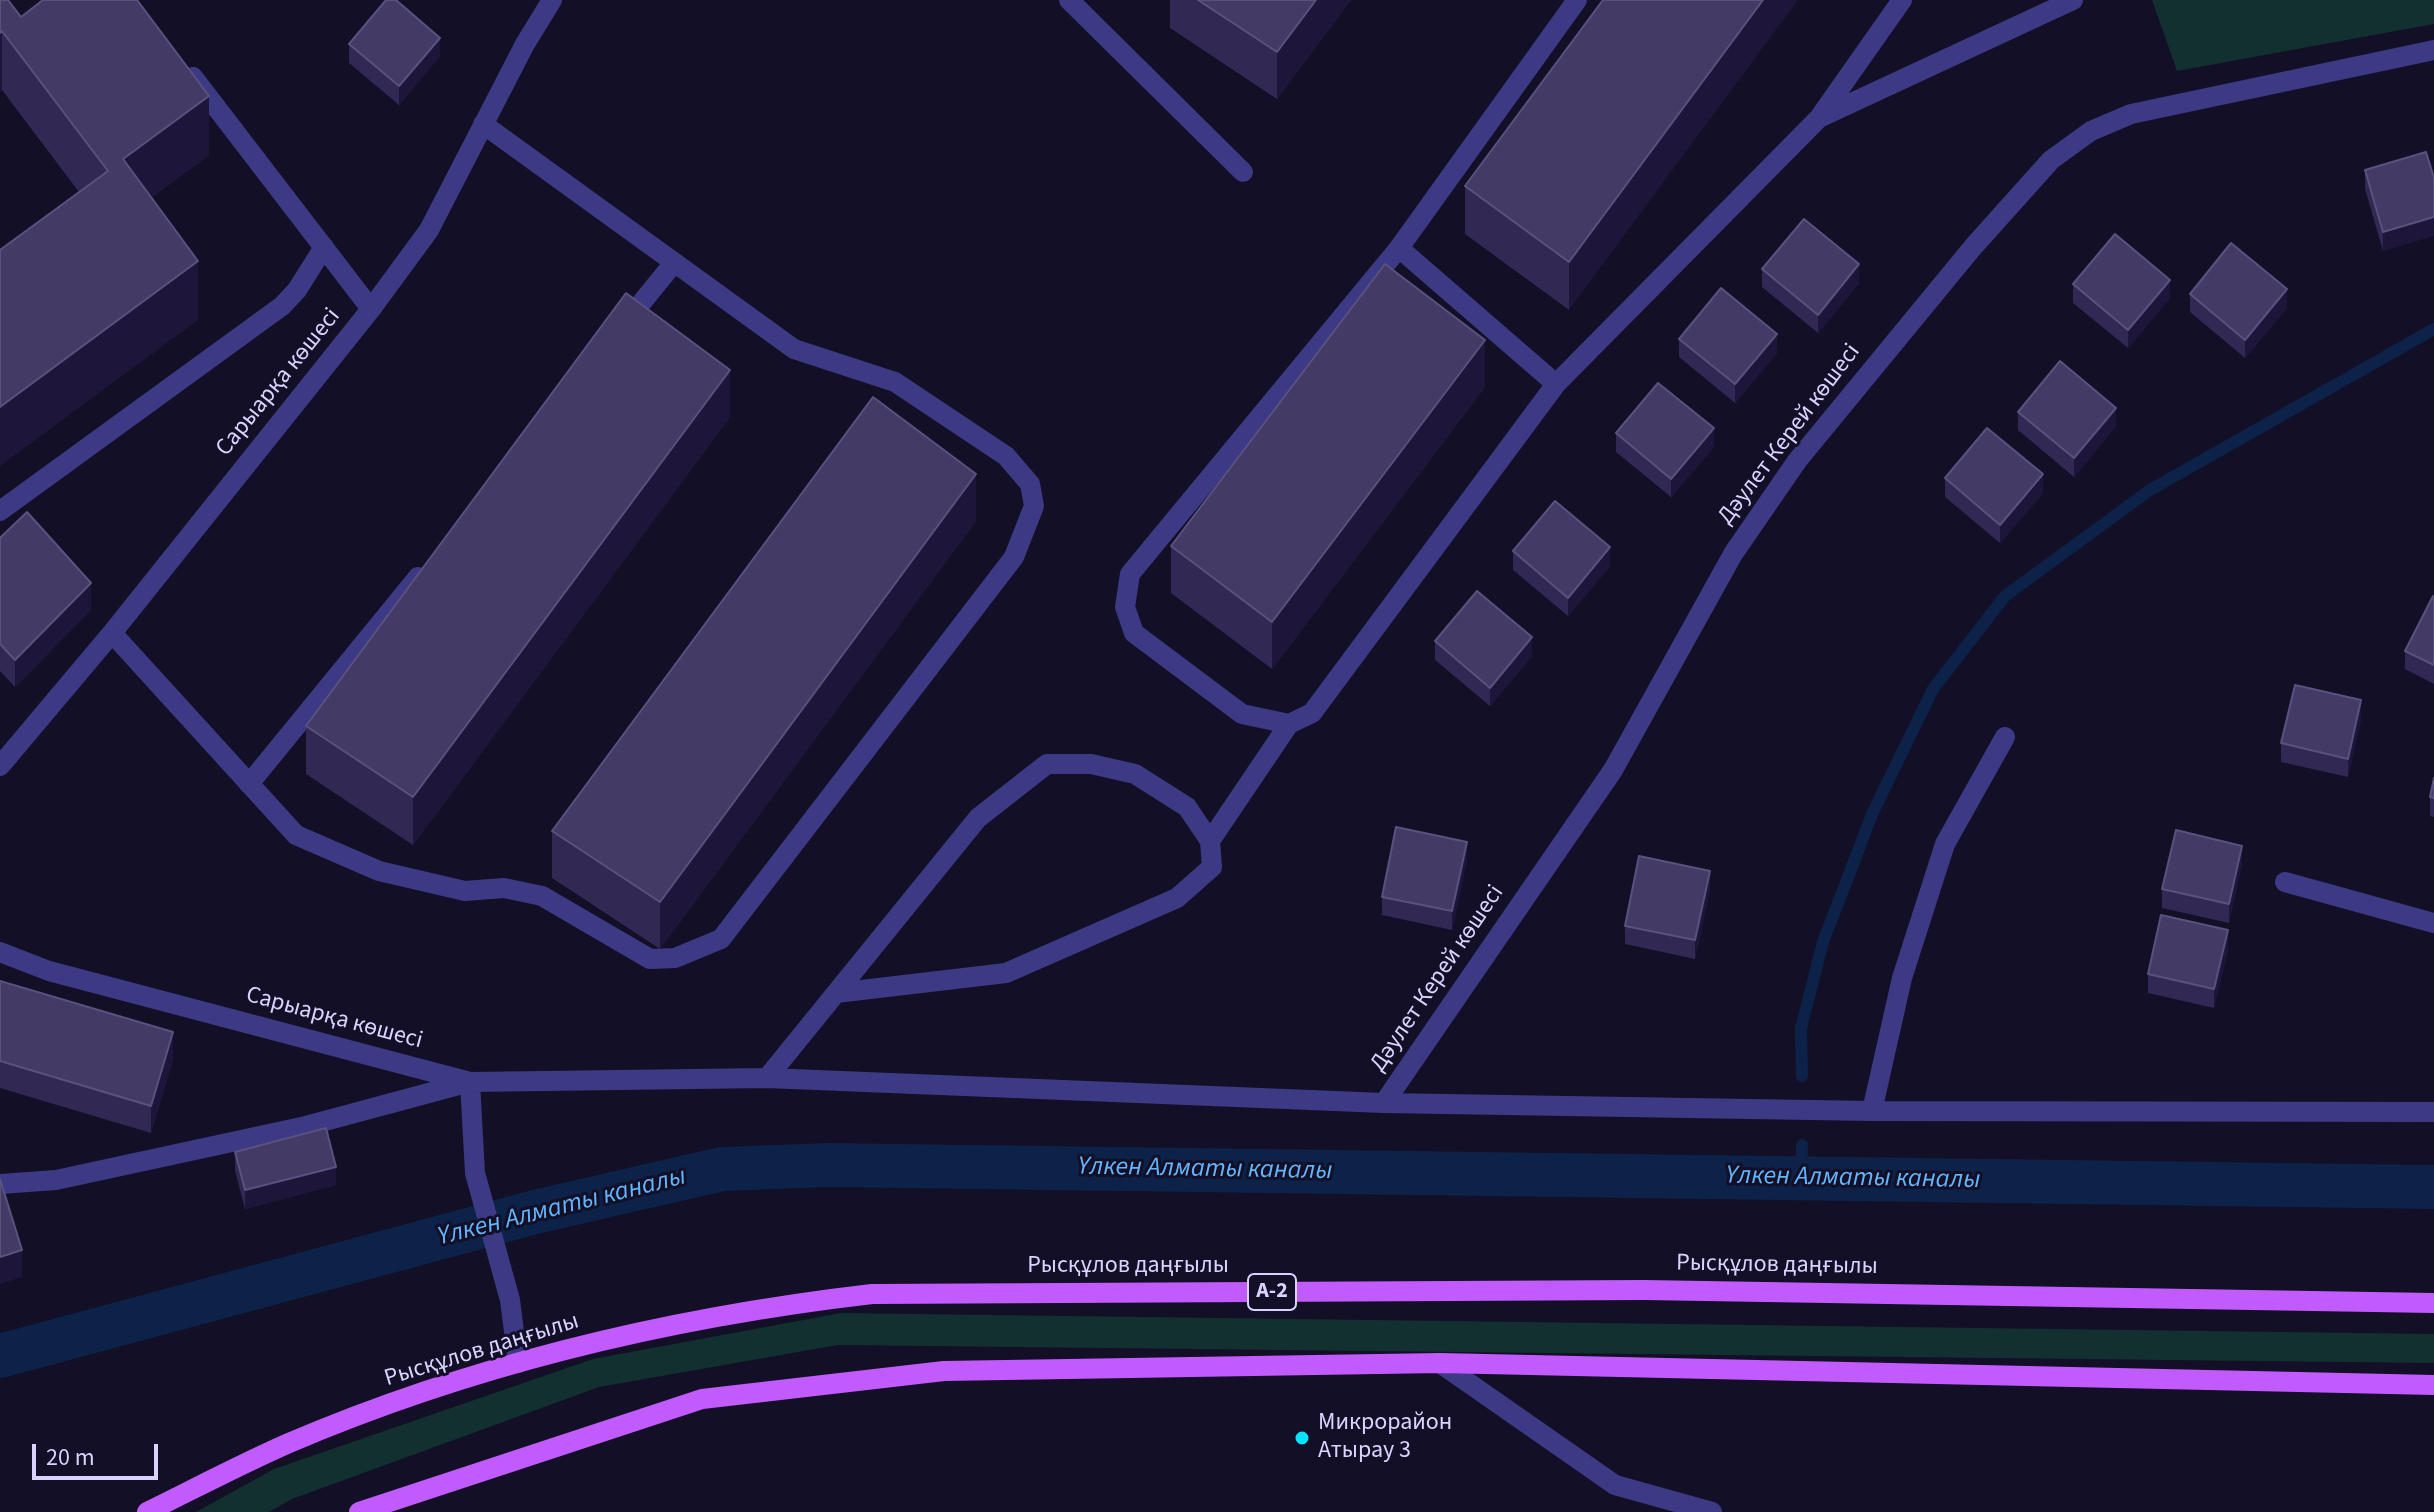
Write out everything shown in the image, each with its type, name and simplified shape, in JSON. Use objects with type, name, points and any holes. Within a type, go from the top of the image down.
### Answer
[{"type":"main road","name":"Рысқұлов даңғылы","points":[[147,1512],[290,1443],[518,1363],[636,1332],[765,1307],[872,1294],[1644,1290],[2434,1303]]},
{"type":"main road","points":[[359,1512],[702,1399],[944,1371],[1440,1363],[2434,1385]]},
{"type":"street","name":"Сарыарқа көшесі","points":[[0,766],[112,633],[371,309],[429,230],[552,0]]},
{"type":"street","points":[[1069,0],[1243,172]]},
{"type":"street","points":[[1289,724],[1242,714],[1134,633],[1125,607],[1130,574],[1399,248],[1577,0]]},
{"type":"street","points":[[1210,841],[1289,724],[1312,713],[1556,384],[1819,118],[1902,0]]},
{"type":"street","points":[[1819,118],[2073,0]]},
{"type":"street","name":"Дәулет Керей көшесі","points":[[1384,1103],[1613,770],[1733,554],[1797,461],[1973,247],[2051,160],[2091,131],[2131,114],[2434,50]]},
{"type":"street","points":[[181,61],[371,309]]},
{"type":"street","points":[[112,633],[296,835],[379,871],[465,891],[504,888],[542,896],[650,959],[675,958],[721,939],[1014,557],[1034,506],[1030,484],[994,448],[895,382],[794,349],[483,124]]},
{"type":"street","points":[[0,511],[282,306],[297,290],[324,247]]},
{"type":"street","points":[[1399,248],[1556,384]]},
{"type":"street","points":[[613,339],[673,264]]},
{"type":"street","points":[[249,784],[431,561]]},
{"type":"street","points":[[1872,1111],[1902,978],[1945,844],[2005,737]]},
{"type":"street","points":[[767,1078],[978,818],[1047,764],[1091,764],[1135,774],[1187,807],[1210,841],[1212,867],[1177,898],[1006,973],[836,993]]},
{"type":"street","points":[[2285,882],[2434,923]]},
{"type":"street","name":"Сарыарқа көшесі","points":[[0,952],[49,971],[470,1082]]},
{"type":"street","points":[[0,1184],[56,1180],[306,1126],[470,1082],[767,1078],[1384,1103],[1872,1111],[2434,1112]]},
{"type":"street","points":[[470,1082],[475,1173],[510,1300],[518,1363]]},
{"type":"street","points":[[1440,1363],[1615,1485],[1712,1512]]},
{"type":"green space","points":[[2152,0],[2434,0],[2434,24],[2177,71]]},
{"type":"green space","points":[[841,1313],[2434,1334],[2434,1363],[838,1345],[599,1387],[292,1499],[269,1512],[196,1512],[274,1469],[593,1359]]},
{"type":"building","points":[[0,0],[8,0],[21,17],[43,0],[137,0],[209,96],[123,159],[198,261],[0,407],[0,250],[108,171],[2,31],[0,33]]},
{"type":"building","points":[[386,0],[396,0],[440,38],[399,86],[349,44]]},
{"type":"building","points":[[1198,0],[1316,0],[1277,52]]},
{"type":"building","points":[[1603,0],[1763,0],[1569,262],[1465,186]]},
{"type":"building","points":[[2426,152],[2434,178],[2434,217],[2383,232],[2365,170]]},
{"type":"building","points":[[1804,219],[1859,264],[1818,315],[1762,269]]},
{"type":"building","points":[[2115,234],[2170,280],[2128,330],[2073,284]]},
{"type":"building","points":[[2231,243],[2287,289],[2245,340],[2190,294]]},
{"type":"building","points":[[1385,264],[1485,340],[1272,622],[1171,546]]},
{"type":"building","points":[[1721,288],[1777,334],[1735,384],[1679,339]]},
{"type":"building","points":[[626,293],[730,370],[413,797],[306,726]]},
{"type":"building","points":[[2060,361],[2116,408],[2074,458],[2018,412]]},
{"type":"building","points":[[1658,383],[1714,428],[1671,479],[1616,433]]},
{"type":"building","points":[[873,397],[976,474],[660,902],[552,831]]},
{"type":"building","points":[[1987,428],[2043,474],[2000,525],[1945,478]]},
{"type":"building","points":[[1555,501],[1610,547],[1568,598],[1513,551]]},
{"type":"building","points":[[27,512],[91,583],[15,660],[0,644],[0,538]]},
{"type":"building","points":[[1477,591],[1532,637],[1490,688],[1435,641]]},
{"type":"building","points":[[2434,597],[2434,665],[2405,651]]},
{"type":"building","points":[[2295,685],[2361,700],[2348,759],[2281,743]]},
{"type":"building","points":[[1396,827],[1467,842],[1452,911],[1382,897]]},
{"type":"building","points":[[2176,830],[2242,846],[2229,904],[2162,889]]},
{"type":"building","points":[[1639,856],[1710,871],[1695,940],[1625,926]]},
{"type":"building","points":[[2161,915],[2228,930],[2214,989],[2148,974]]},
{"type":"building","points":[[0,981],[173,1032],[151,1106],[0,1061]]},
{"type":"building","points":[[326,1128],[336,1167],[245,1190],[235,1152]]},
{"type":"building","points":[[0,1179],[22,1250],[0,1257]]},
{"type":"waterway","points":[[1802,1076],[1801,1028],[1823,942],[1873,812],[1933,689],[2005,596],[2150,490],[2434,329]]},
{"type":"waterway","points":[[1801,1178],[1802,1145]]},
{"type":"waterway","name":"Үлкен Алматы каналы","points":[[0,1356],[535,1212],[722,1169],[829,1165],[2434,1187]]},
{"type":"place","name":"Микрорайон Атырау 3","points":[[1302,1438]]}]
